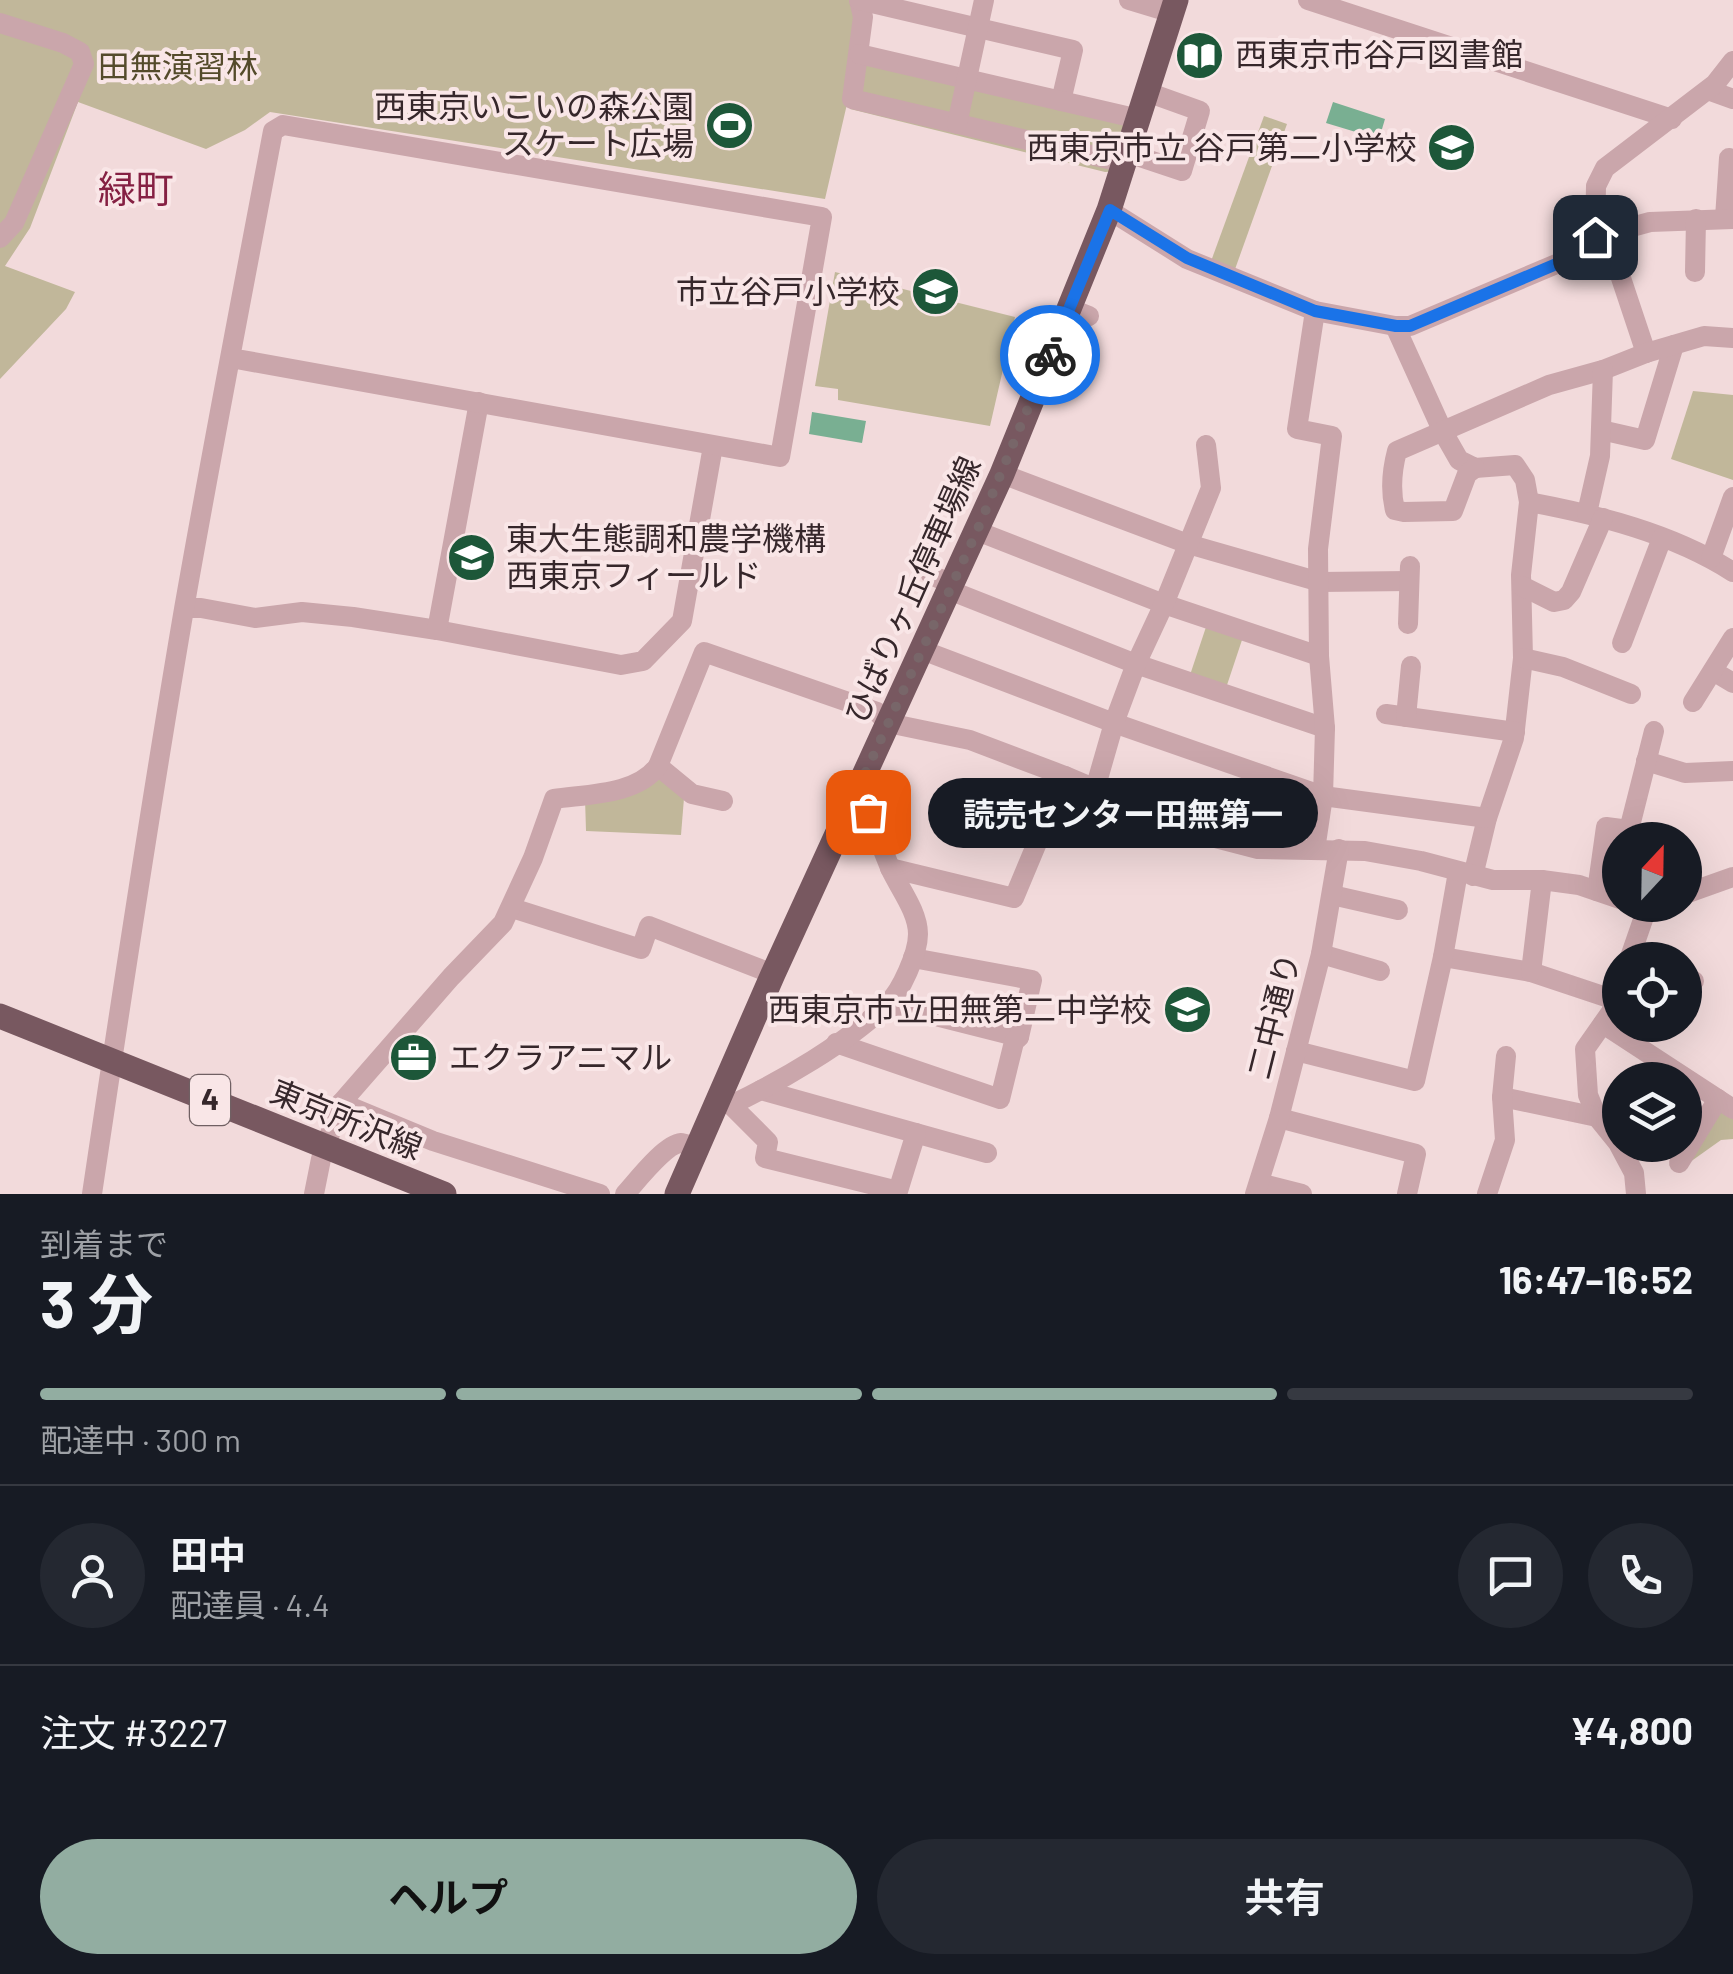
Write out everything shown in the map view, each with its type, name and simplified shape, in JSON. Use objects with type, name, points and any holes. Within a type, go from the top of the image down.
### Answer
[{"type":"main road","name":"ひばりヶ丘停車場線","points":[[681,1192],[697,1148],[724,1103],[840,814],[922,650],[944,583],[977,531],[1049,358],[1079,312],[1174,6]]},
{"type":"main road","name":"東京所沢線","points":[[0,1016],[444,1194]]},
{"type":"street","points":[[1062,101],[1073,50],[913,6],[859,0],[864,17],[852,99],[1182,172],[1200,111],[1147,92]]},
{"type":"street","points":[[956,124],[984,0]]},
{"type":"street","points":[[1129,0],[1174,6]]},
{"type":"street","points":[[1308,0],[1672,119]]},
{"type":"street","points":[[0,23],[63,43],[80,52],[84,64],[14,223],[0,238]]},
{"type":"street","points":[[860,54],[1139,119]]},
{"type":"street","points":[[1646,354],[1601,235],[1596,186],[1605,168],[1708,90],[1733,61]]},
{"type":"street","points":[[1708,90],[1733,99]]},
{"type":"street","points":[[92,1194],[184,608],[230,358],[274,131],[284,125],[822,217],[780,457],[230,358]]},
{"type":"street","points":[[1110,210],[1187,258],[1315,311],[1410,326],[1580,254],[1601,235],[1650,222],[1729,218],[1729,158]]},
{"type":"street","points":[[1695,272],[1696,219]]},
{"type":"street","points":[[1315,311],[1297,429],[1332,436],[1318,549],[1319,656],[1326,728],[1323,796],[1315,850]]},
{"type":"street","points":[[1296,1051],[1415,1081],[1466,874],[1515,732],[1523,658],[1522,586],[1528,502],[1525,480],[1514,465],[1475,468],[1459,460],[1396,326]]},
{"type":"street","points":[[1475,468],[1467,474],[1453,511],[1396,510],[1392,469],[1397,451],[1549,385],[1704,336],[1733,338]]},
{"type":"street","points":[[1600,430],[1645,440],[1674,345]]},
{"type":"street","points":[[1049,358],[1074,368]]},
{"type":"street","points":[[1522,586],[1554,602],[1564,600],[1571,592],[1595,516],[1603,370]]},
{"type":"street","points":[[436,630],[480,402]]},
{"type":"street","points":[[184,608],[256,618],[323,613],[621,665],[643,661],[682,621],[713,446]]},
{"type":"street","points":[[1094,789],[1136,664],[1211,488],[1206,446]]},
{"type":"street","points":[[1002,474],[1188,544],[1320,582],[1410,574],[1408,624]]},
{"type":"street","points":[[1528,502],[1595,516],[1662,538],[1711,558],[1733,572]]},
{"type":"street","points":[[1711,558],[1732,505]]},
{"type":"street","points":[[977,531],[1164,604],[1319,656]]},
{"type":"street","points":[[1622,643],[1662,538]]},
{"type":"street","points":[[944,583],[1136,664],[1326,728]]},
{"type":"street","points":[[1693,702],[1733,638]]},
{"type":"street","points":[[922,650],[1323,796],[1487,818]]},
{"type":"street","points":[[314,1194],[325,1146],[341,1103],[503,924],[534,858],[554,799],[617,790],[649,778],[677,726],[704,652],[876,712],[888,723],[970,740],[1204,834],[1258,850],[1366,852],[1421,861],[1493,880],[1542,880],[1602,893]]},
{"type":"street","points":[[1523,658],[1564,667],[1632,694]]},
{"type":"street","points":[[1411,666],[1396,716],[1515,732]]},
{"type":"street","points":[[1712,671],[1733,682]]},
{"type":"street","points":[[1597,891],[1606,827],[1629,830],[1654,731]]},
{"type":"street","points":[[1646,762],[1685,773],[1733,771]]},
{"type":"street","points":[[658,766],[692,794],[722,801]]},
{"type":"street","points":[[890,868],[1014,898],[1065,776]]},
{"type":"street","points":[[840,814],[868,812],[915,918],[918,935],[913,958],[888,1004],[836,1044],[761,1090],[724,1103],[768,1142],[765,1158],[898,1191],[916,1133]]},
{"type":"street","name":"二中通り","points":[[1257,1188],[1321,954],[1339,850]]},
{"type":"street","points":[[1702,888],[1733,877]]},
{"type":"street","points":[[1530,972],[1542,880]]},
{"type":"street","points":[[1332,895],[1398,910]]},
{"type":"street","points":[[512,908],[641,950],[649,926],[773,974]]},
{"type":"street","points":[[1321,954],[1380,971]]},
{"type":"street","points":[[1443,957],[1602,989]]},
{"type":"street","points":[[836,1044],[1000,1099],[1032,980],[913,958]]},
{"type":"street","points":[[888,1004],[1019,1037]]},
{"type":"street","points":[[1602,1024],[1586,1049],[1588,1095],[1597,1117],[1618,1143],[1634,1173],[1636,1194]]},
{"type":"street","points":[[1624,1042],[1648,1062]]},
{"type":"street","points":[[1487,1194],[1505,1140],[1502,1097],[1506,1056]]},
{"type":"street","points":[[761,1090],[987,1153]]},
{"type":"street","points":[[1680,1163],[1725,1104],[1702,1093]]},
{"type":"street","points":[[1502,1097],[1597,1117]]},
{"type":"street","points":[[341,1103],[433,1141],[600,1194]]},
{"type":"street","points":[[1279,1118],[1416,1154],[1406,1194]]},
{"type":"street","points":[[624,1194],[676,1144],[697,1148]]},
{"type":"street","points":[[1257,1188],[1302,1194]]},
{"type":"green space","name":"田無演習林","points":[[0,0],[855,0],[847,104],[825,199],[270,112],[245,130],[206,149],[78,102],[30,228],[5,266],[75,292],[66,309],[0,379]]},
{"type":"green space","points":[[859,54],[1139,119],[1122,171],[1105,172],[850,109]]},
{"type":"green space","points":[[1264,116],[1287,124],[1234,272],[1210,264]]},
{"type":"green space","points":[[835,272],[1015,317],[990,426],[838,400],[838,389],[815,386]]},
{"type":"green space","points":[[1693,391],[1733,395],[1733,480],[1671,459]]},
{"type":"green space","points":[[1208,621],[1244,634],[1225,691],[1189,678]]},
{"type":"green space","points":[[655,772],[684,798],[681,835],[586,831],[585,799]]},
{"type":"green space","points":[[1718,1104],[1733,1114],[1733,1139],[1721,1140],[1702,1154],[1702,1130]]},
{"type":"shaded area","points":[[1333,102],[1385,119],[1379,139],[1326,123]]},
{"type":"shaded area","points":[[812,412],[866,421],[862,443],[809,434]]},
{"type":"way so far","points":[[868,812],[851,804],[977,531],[1050,355]]},
{"type":"place","name":"西東京市谷戸図書館","points":[[1200,55]]},
{"type":"place","name":"西東京いこいの森公園 スケート広場","points":[[729,125]]},
{"type":"place","name":"西東京市立 谷戸第二小学校","points":[[1452,148]]},
{"type":"place","name":"市立谷戸小学校","points":[[935,292]]},
{"type":"place","name":"東大生態調和農学機構 西東京フィールド","points":[[471,557]]},
{"type":"place","name":"読売センター田無第一","points":[[868,812]]},
{"type":"place","name":"西東京市立田無第二中学校","points":[[1187,1010]]},
{"type":"place","name":"エクラアニマル","points":[[414,1058]]},
{"type":"district","name":"緑町","points":[[136,190]]},
{"type":"route","points":[[1050,355],[1110,210],[1187,258],[1315,311],[1396,326],[1410,326],[1580,254],[1595,237]]}]
